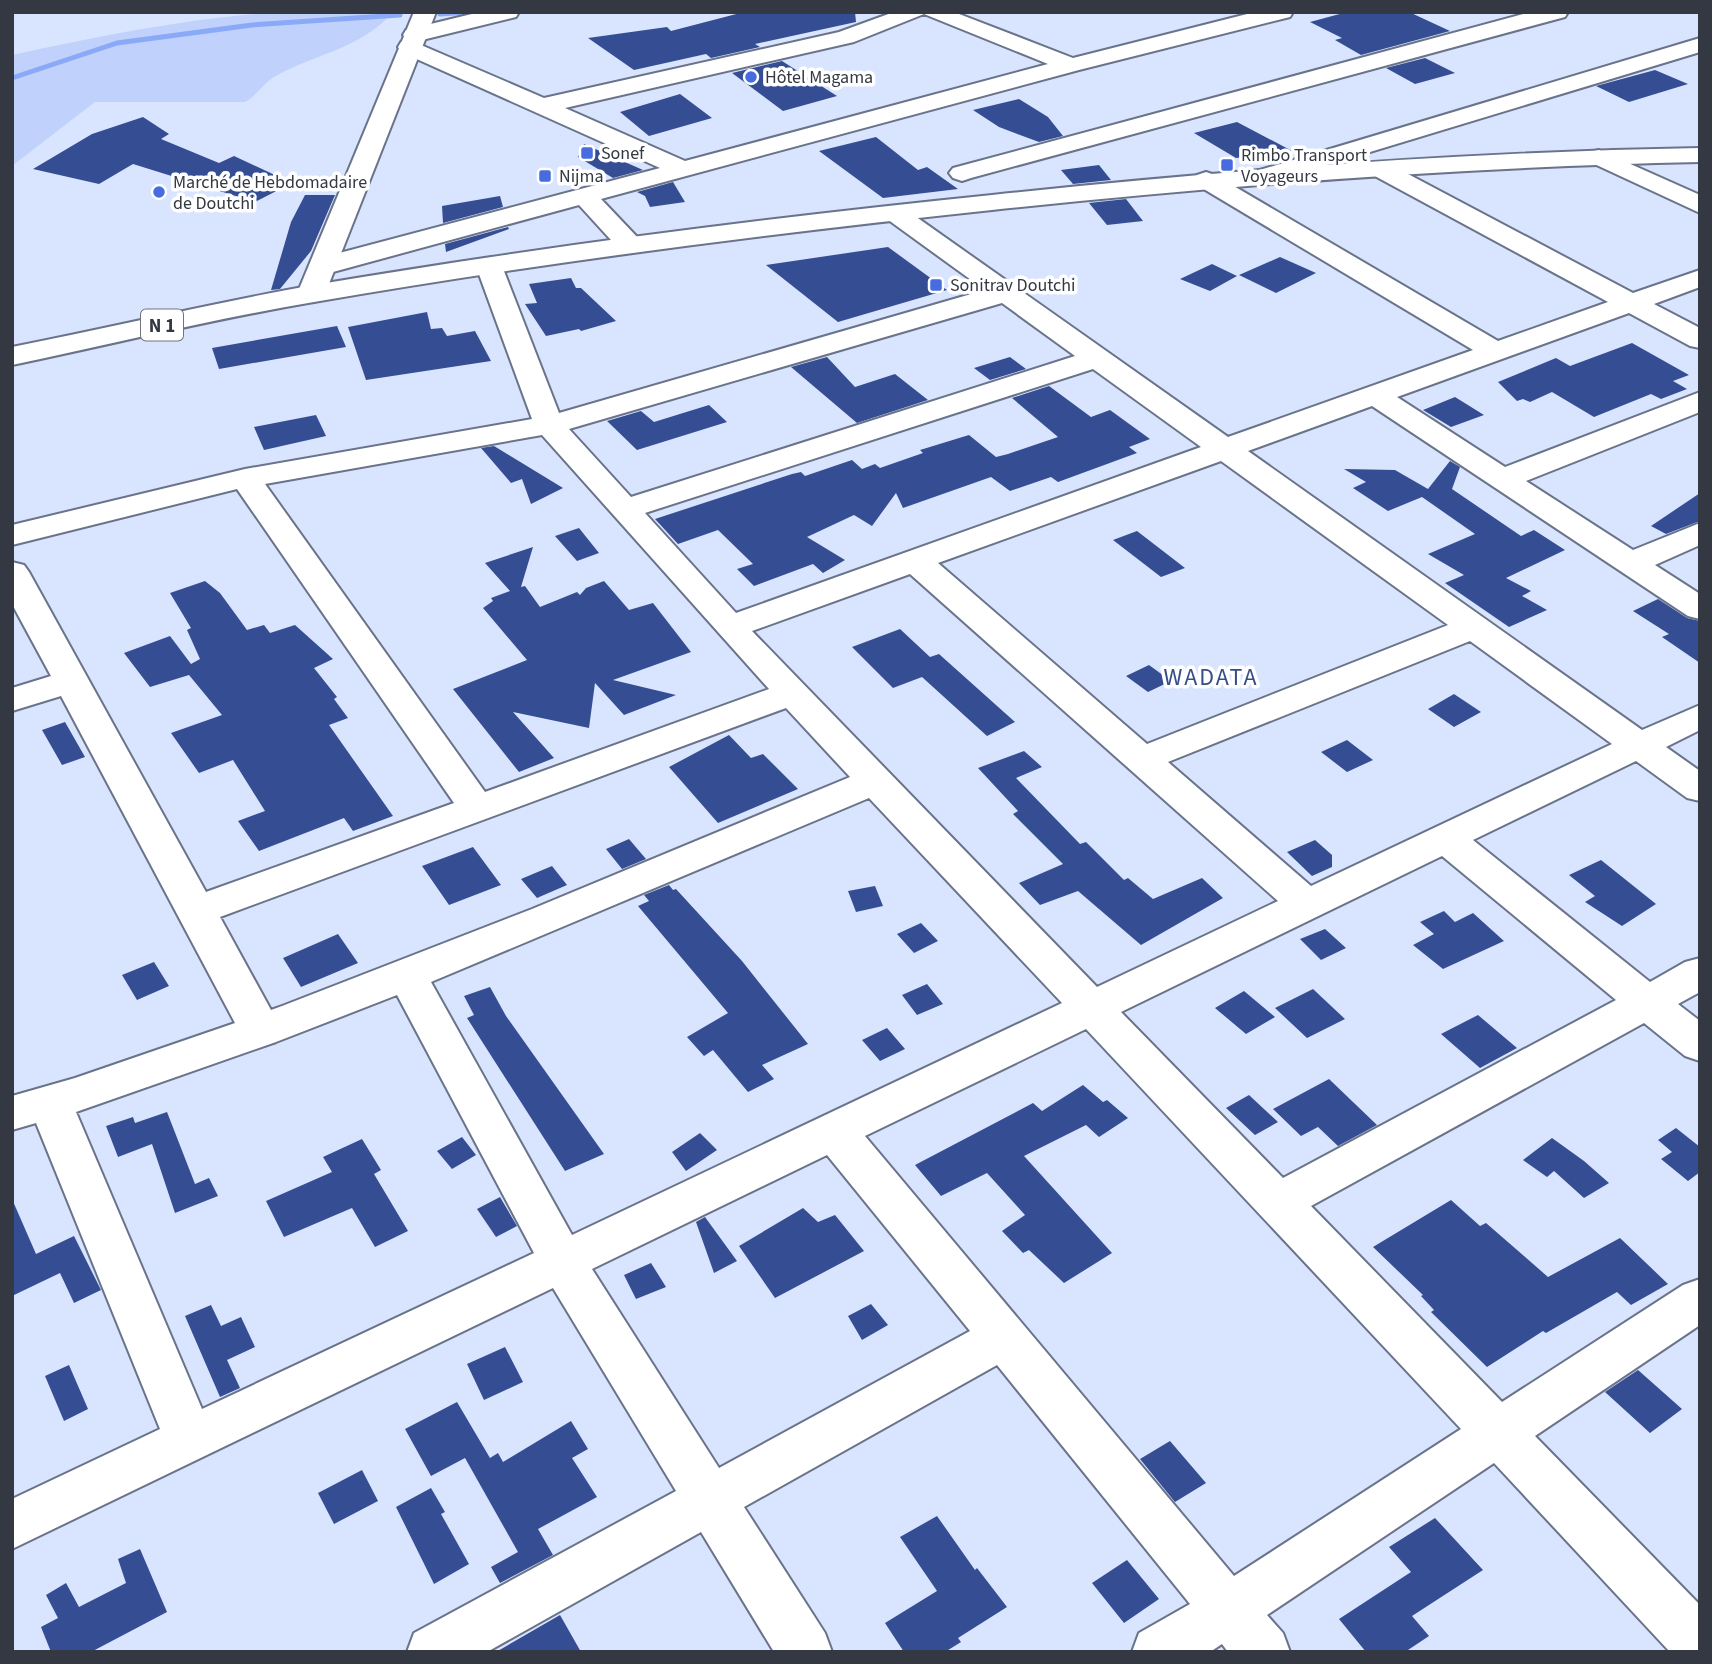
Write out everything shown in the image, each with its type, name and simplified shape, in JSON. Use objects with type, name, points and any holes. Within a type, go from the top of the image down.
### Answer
[{"type":"main road","points":[[311,294],[411,41],[425,12]]},
{"type":"main road","points":[[411,41],[508,12]]},
{"type":"main road","points":[[541,106],[846,37],[915,12]]},
{"type":"main road","points":[[934,12],[1071,65]]},
{"type":"main road","points":[[323,266],[1071,65],[1282,12]]},
{"type":"main road","points":[[962,173],[1557,12]]},
{"type":"main road","points":[[1456,17],[1487,31]]},
{"type":"main road","points":[[411,41],[541,106],[685,170]]},
{"type":"main road","points":[[1262,177],[1700,45]]},
{"type":"main road","points":[[1659,57],[1690,71]]},
{"type":"main road","points":[[311,294],[630,245],[841,218],[1098,190],[1206,180],[1599,157],[1700,155]]},
{"type":"main road","points":[[1599,157],[1700,205]]},
{"type":"main road","points":[[1381,170],[1700,340]]},
{"type":"main road","points":[[1206,180],[1493,351]]},
{"type":"main road","points":[[585,197],[630,245]]},
{"type":"main road","points":[[896,214],[1700,789]]},
{"type":"main road","points":[[489,266],[549,425],[730,627],[1700,1644]]},
{"type":"main road","points":[[730,627],[1700,278]]},
{"type":"main road","points":[[12,535],[245,478],[549,425],[1006,293]]},
{"type":"main road","name":"N 1","points":[[12,356],[311,294]]},
{"type":"main road","points":[[625,509],[1097,358]]},
{"type":"main road","points":[[1373,394],[1700,609]]},
{"type":"main road","points":[[1503,479],[1700,401]]},
{"type":"main road","points":[[245,478],[478,809]]},
{"type":"main road","points":[[1629,564],[1700,533]]},
{"type":"main road","points":[[914,560],[1307,904]]},
{"type":"main road","points":[[12,572],[261,1031]]},
{"type":"main road","points":[[1142,759],[1474,628]]},
{"type":"main road","points":[[12,700],[71,681]]},
{"type":"main road","points":[[196,911],[793,693]]},
{"type":"main road","points":[[12,1525],[1700,716]]},
{"type":"main road","points":[[190,1440],[31,1108],[261,1031],[407,976],[875,780]]},
{"type":"main road","points":[[1445,838],[1700,1045]]},
{"type":"main road","points":[[1279,1202],[1700,973]]},
{"type":"main road","points":[[407,976],[562,1261],[805,1652]]},
{"type":"main road","points":[[834,1131],[1263,1652]]},
{"type":"main road","points":[[1159,1652],[1229,1610],[1700,1299]]},
{"type":"main road","points":[[434,1652],[1004,1337]]},
{"type":"shaded area","points":[[278,12],[394,12],[365,36],[274,77],[245,102],[95,102],[12,166],[12,55],[144,29]]},
{"type":"building","points":[[744,12],[855,12],[856,22],[755,44],[760,47],[711,58],[706,54],[634,70],[588,38],[667,27],[671,31]]},
{"type":"building","points":[[1347,12],[1409,12],[1450,31],[1361,55],[1335,40],[1342,38],[1310,22]]},
{"type":"building","points":[[1425,58],[1455,73],[1415,84],[1386,68]]},
{"type":"building","points":[[782,61],[837,96],[783,111],[732,73]]},
{"type":"building","points":[[1655,70],[1688,84],[1629,102],[1596,86]]},
{"type":"building","points":[[680,94],[712,118],[649,136],[620,112]]},
{"type":"building","points":[[1019,99],[1048,117],[1063,136],[1039,142],[999,127],[973,110]]},
{"type":"building","points":[[143,117],[169,134],[161,139],[219,163],[234,156],[292,183],[255,202],[133,164],[99,184],[33,169],[92,134]]},
{"type":"building","points":[[1237,122],[1294,152],[1236,158],[1194,133]]},
{"type":"building","points":[[876,137],[918,170],[927,167],[958,189],[883,198],[819,151]]},
{"type":"building","points":[[584,144],[643,170],[613,178],[578,157]]},
{"type":"building","points":[[1099,165],[1111,180],[1073,184],[1061,170]]},
{"type":"building","points":[[673,182],[685,202],[650,207],[645,196],[637,192]]},
{"type":"building","points":[[305,195],[335,195],[311,251],[280,289],[271,290],[291,222]]},
{"type":"building","points":[[500,196],[503,207],[443,223],[442,206]]},
{"type":"building","points":[[1126,199],[1143,221],[1107,225],[1089,203]]},
{"type":"building","points":[[508,227],[509,229],[446,252],[445,244]]},
{"type":"building","points":[[888,247],[947,290],[838,322],[766,265]]},
{"type":"building","points":[[1280,257],[1316,273],[1276,293],[1239,275]]},
{"type":"building","points":[[1212,264],[1237,276],[1210,291],[1180,279]]},
{"type":"building","points":[[571,278],[576,288],[581,288],[616,321],[581,331],[579,329],[546,336],[525,304],[537,303],[529,284]]},
{"type":"building","points":[[427,312],[431,329],[442,328],[447,336],[475,331],[491,361],[366,380],[348,327]]},
{"type":"building","points":[[337,326],[346,347],[219,369],[212,348]]},
{"type":"building","points":[[1632,343],[1689,375],[1673,381],[1687,389],[1661,399],[1651,394],[1594,417],[1552,392],[1530,402],[1523,399],[1517,401],[1498,382],[1556,358],[1570,366]]},
{"type":"building","points":[[827,357],[855,387],[895,374],[928,400],[857,423],[791,367]]},
{"type":"building","points":[[1010,357],[1026,369],[990,380],[974,368]]},
{"type":"building","points":[[1049,386],[1091,417],[1110,410],[1150,439],[1129,447],[1137,453],[1058,482],[1051,477],[1010,491],[991,477],[903,508],[896,493],[872,526],[854,515],[807,537],[845,560],[823,573],[813,564],[754,586],[737,569],[753,564],[718,530],[678,544],[655,519],[792,474],[801,472],[805,476],[852,460],[862,469],[875,464],[880,468],[923,453],[920,450],[969,435],[996,457],[1008,454],[1058,437],[1012,398]]},
{"type":"building","points":[[1455,397],[1484,415],[1451,427],[1423,410]]},
{"type":"building","points":[[709,405],[727,422],[637,450],[607,421],[641,411],[654,422]]},
{"type":"building","points":[[316,415],[326,436],[264,450],[254,427]]},
{"type":"building","points":[[494,446],[563,488],[531,504],[522,479],[511,483],[481,448]]},
{"type":"building","points":[[1450,461],[1460,467],[1452,489],[1521,536],[1534,530],[1565,550],[1506,578],[1531,591],[1522,596],[1547,610],[1509,627],[1445,583],[1464,575],[1428,554],[1475,534],[1422,497],[1388,511],[1353,488],[1366,482],[1344,469],[1395,470],[1428,489]]},
{"type":"building","points":[[1700,493],[1700,521],[1666,534],[1651,526]]},
{"type":"building","points":[[579,528],[599,553],[577,561],[555,536]]},
{"type":"building","points":[[1137,531],[1185,568],[1161,577],[1113,540]]},
{"type":"building","points":[[533,547],[521,587],[525,586],[540,607],[577,592],[580,595],[586,588],[604,581],[629,610],[653,603],[691,652],[613,680],[676,695],[624,715],[595,683],[589,728],[513,712],[554,758],[519,772],[453,689],[527,660],[483,608],[493,601],[491,598],[510,591],[485,563]]},
{"type":"building","points":[[205,581],[220,593],[247,630],[264,625],[270,633],[295,625],[333,659],[314,668],[337,697],[334,699],[348,718],[329,725],[393,816],[353,831],[344,818],[259,851],[238,821],[265,811],[233,760],[199,773],[171,733],[222,715],[189,675],[150,687],[124,653],[170,636],[191,664],[200,659],[187,630],[191,628],[170,593]]},
{"type":"building","points":[[1658,599],[1687,618],[1700,621],[1700,663],[1662,637],[1669,634],[1633,611]]},
{"type":"building","points":[[900,629],[930,657],[939,654],[1015,722],[987,736],[922,677],[893,688],[852,647]]},
{"type":"building","points":[[1149,665],[1171,681],[1148,692],[1126,676]]},
{"type":"building","points":[[1454,694],[1481,712],[1454,727],[1428,709]]},
{"type":"building","points":[[65,722],[85,757],[62,765],[42,730]]},
{"type":"building","points":[[729,735],[751,758],[763,754],[798,789],[718,823],[669,767]]},
{"type":"building","points":[[1347,740],[1373,760],[1347,772],[1321,752]]},
{"type":"building","points":[[1024,751],[1042,767],[1016,778],[1080,844],[1086,842],[1124,880],[1128,878],[1153,899],[1202,878],[1223,898],[1141,945],[1078,891],[1040,905],[1019,883],[1063,864],[1013,814],[1018,811],[978,768]]},
{"type":"building","points":[[629,839],[646,859],[622,869],[606,849]]},
{"type":"building","points":[[1315,840],[1332,855],[1332,867],[1312,876],[1287,852]]},
{"type":"building","points":[[473,847],[501,885],[449,905],[422,866]]},
{"type":"building","points":[[1601,860],[1656,904],[1622,926],[1585,902],[1595,896],[1569,875]]},
{"type":"building","points":[[552,866],[567,885],[537,898],[521,879]]},
{"type":"building","points":[[669,885],[673,890],[676,889],[742,961],[808,1044],[762,1065],[774,1079],[748,1092],[713,1050],[704,1056],[687,1037],[728,1013],[638,906],[649,901],[644,895]]},
{"type":"building","points":[[875,886],[883,906],[856,912],[848,891]]},
{"type":"building","points":[[1444,911],[1455,922],[1473,913],[1504,941],[1443,969],[1413,945],[1434,934],[1420,922]]},
{"type":"building","points":[[921,923],[938,941],[914,953],[897,934]]},
{"type":"building","points":[[1325,929],[1346,948],[1321,960],[1300,939]]},
{"type":"building","points":[[338,934],[358,963],[301,987],[283,958]]},
{"type":"building","points":[[154,962],[169,986],[137,1000],[122,975]]},
{"type":"building","points":[[927,984],[943,1004],[917,1015],[902,995]]},
{"type":"building","points":[[490,987],[506,1016],[604,1154],[565,1171],[467,1018],[474,1015],[464,996]]},
{"type":"building","points":[[1313,989],[1345,1019],[1307,1038],[1275,1008]]},
{"type":"building","points":[[1244,991],[1275,1017],[1246,1034],[1215,1008]]},
{"type":"building","points":[[1478,1015],[1517,1048],[1480,1068],[1441,1034]]},
{"type":"building","points":[[887,1028],[905,1049],[880,1061],[862,1040]]},
{"type":"building","points":[[1329,1079],[1377,1125],[1338,1146],[1318,1127],[1301,1136],[1273,1109]]},
{"type":"building","points":[[1083,1085],[1128,1118],[1099,1137],[1086,1125],[1024,1156],[1112,1253],[1064,1283],[1029,1250],[1023,1253],[1002,1231],[1025,1215],[987,1173],[941,1196],[915,1165],[1033,1103],[1042,1111]]},
{"type":"building","points":[[1249,1095],[1278,1122],[1255,1135],[1226,1108]]},
{"type":"building","points":[[167,1112],[195,1184],[209,1178],[218,1196],[175,1213],[152,1144],[118,1157],[106,1126],[133,1117],[135,1123]]},
{"type":"building","points":[[1676,1128],[1700,1147],[1700,1172],[1688,1181],[1661,1159],[1672,1152],[1658,1140]]},
{"type":"building","points":[[700,1133],[717,1150],[686,1171],[672,1152]]},
{"type":"building","points":[[462,1137],[476,1155],[452,1169],[437,1151]]},
{"type":"building","points":[[1552,1138],[1609,1183],[1584,1198],[1554,1171],[1547,1177],[1523,1160]]},
{"type":"building","points":[[362,1139],[381,1170],[374,1174],[408,1231],[375,1247],[352,1208],[284,1237],[266,1201],[332,1172],[323,1157]]},
{"type":"building","points":[[500,1197],[517,1226],[496,1237],[477,1209]]},
{"type":"building","points":[[12,1199],[36,1254],[74,1236],[101,1290],[74,1303],[60,1273],[12,1296]]},
{"type":"building","points":[[1451,1200],[1480,1226],[1486,1223],[1548,1277],[1620,1238],[1668,1284],[1631,1305],[1617,1292],[1546,1333],[1543,1331],[1487,1367],[1431,1312],[1434,1310],[1421,1296],[1423,1295],[1373,1247]]},
{"type":"building","points":[[803,1208],[818,1222],[835,1215],[864,1251],[775,1298],[739,1246]]},
{"type":"building","points":[[705,1217],[737,1261],[714,1273],[696,1222]]},
{"type":"building","points":[[651,1263],[666,1287],[636,1299],[624,1275]]},
{"type":"building","points":[[871,1304],[888,1325],[862,1340],[848,1316]]},
{"type":"building","points":[[211,1305],[221,1326],[241,1317],[255,1347],[227,1360],[240,1388],[220,1397],[185,1316]]},
{"type":"building","points":[[505,1347],[523,1382],[484,1400],[467,1364]]},
{"type":"building","points":[[69,1365],[88,1409],[64,1421],[45,1376]]},
{"type":"building","points":[[1638,1370],[1682,1409],[1650,1433],[1605,1392]]},
{"type":"building","points":[[457,1402],[490,1458],[498,1453],[503,1462],[571,1421],[588,1449],[572,1458],[597,1497],[538,1529],[553,1555],[500,1583],[491,1567],[518,1552],[465,1458],[431,1476],[405,1429]]},
{"type":"building","points":[[1170,1441],[1206,1483],[1175,1502],[1140,1459]]},
{"type":"building","points":[[362,1470],[378,1501],[334,1524],[318,1493]]},
{"type":"building","points":[[431,1488],[445,1512],[441,1514],[469,1564],[434,1584],[396,1507]]},
{"type":"building","points":[[937,1516],[975,1570],[977,1568],[1007,1607],[958,1638],[961,1642],[945,1652],[904,1652],[885,1623],[937,1591],[900,1537]]},
{"type":"building","points":[[1435,1518],[1483,1570],[1412,1616],[1429,1636],[1405,1652],[1366,1652],[1339,1619],[1411,1572],[1389,1547]]},
{"type":"building","points":[[140,1549],[167,1612],[91,1652],[51,1652],[41,1627],[58,1618],[46,1595],[66,1583],[79,1607],[126,1583],[118,1559]]},
{"type":"building","points":[[1127,1560],[1159,1599],[1124,1623],[1092,1583]]},
{"type":"building","points":[[560,1615],[581,1652],[496,1652]]},
{"type":"waterway","points":[[440,14],[470,12]]},
{"type":"waterway","points":[[12,78],[117,43],[252,25],[400,15]]},
{"type":"place","name":"Hôtel Magama","points":[[751,77]]},
{"type":"place","name":"Sonef","points":[[587,153]]},
{"type":"place","name":"Rimbo Transport Voyageurs","points":[[1227,165]]},
{"type":"place","name":"Nijma","points":[[545,176]]},
{"type":"place","name":"Marché de Hebdomadaire de Doutchi","points":[[159,192]]},
{"type":"place","name":"Sonitrav Doutchi","points":[[936,285]]},
{"type":"district","name":"WADATA","points":[[1211,677]]}]
